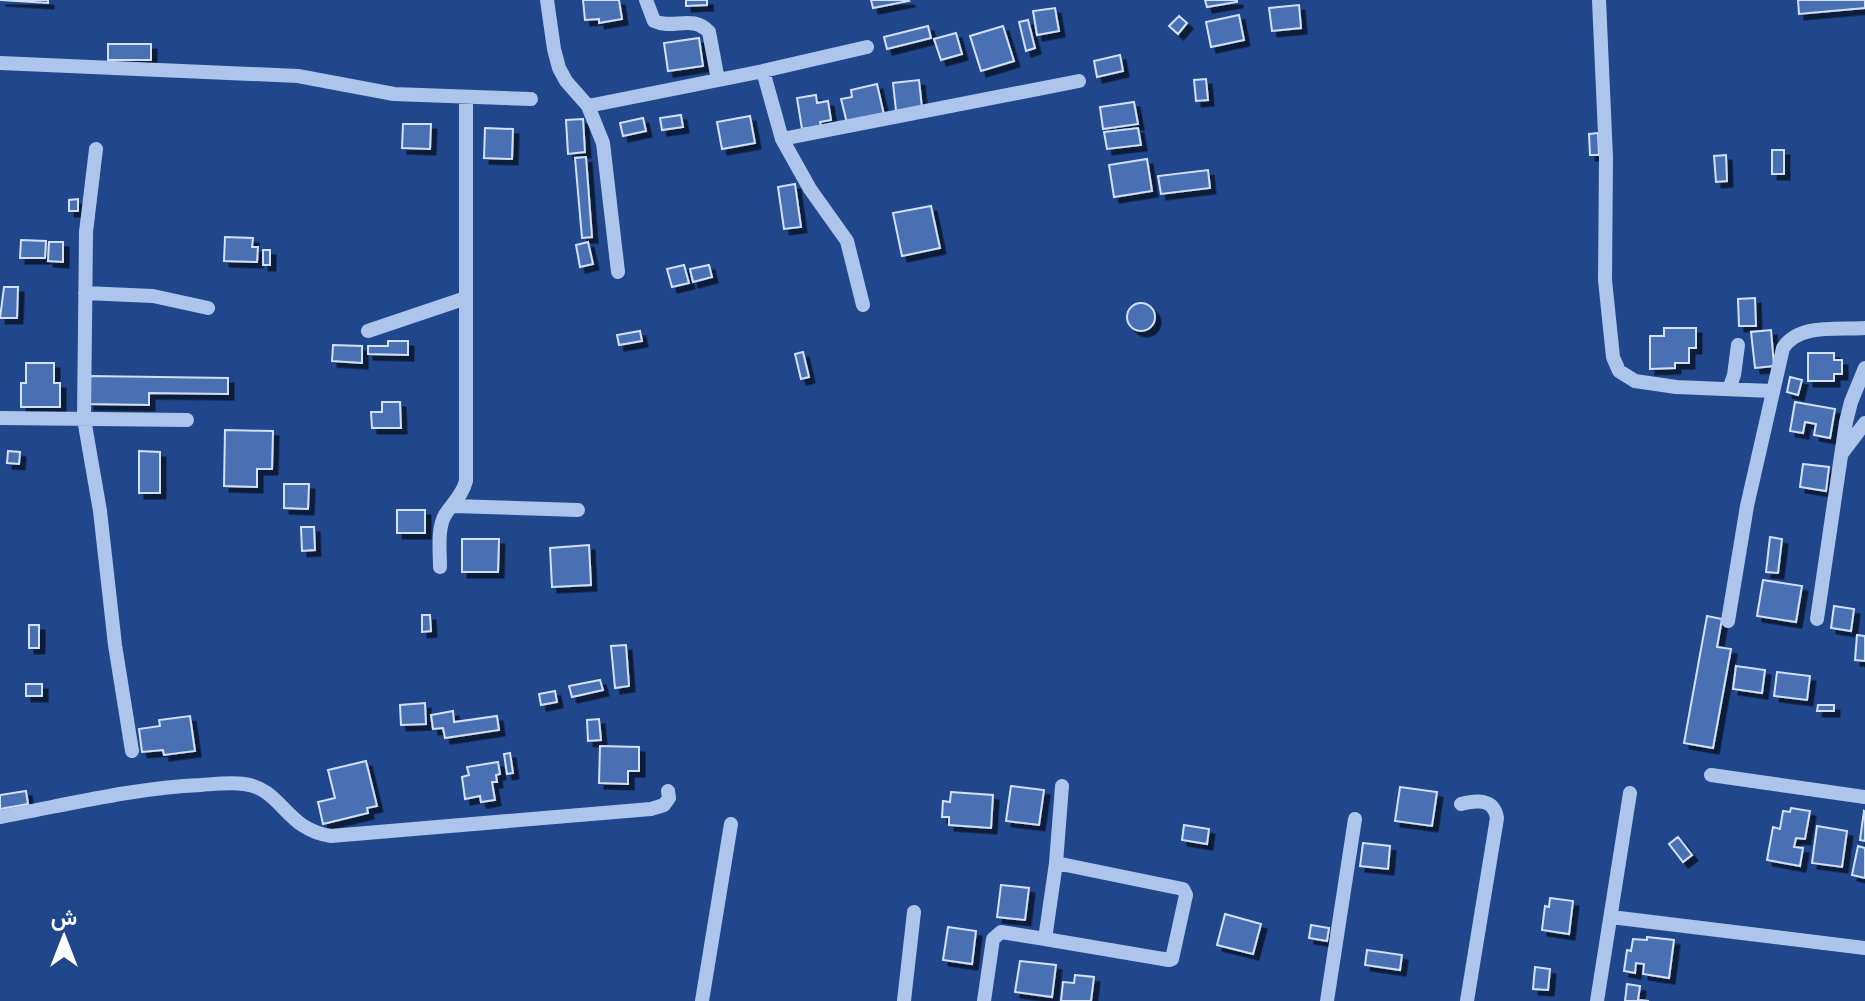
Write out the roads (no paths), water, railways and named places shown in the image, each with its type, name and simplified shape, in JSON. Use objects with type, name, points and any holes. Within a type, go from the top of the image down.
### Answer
[{"type":"street","points":[[547,0],[559,68],[588,106],[603,143],[618,272]]},
{"type":"street","points":[[646,0],[654,21],[660,24],[697,23],[705,27],[709,32],[718,80]]},
{"type":"street","points":[[1599,0],[1606,157],[1605,280],[1613,357],[1619,371],[1635,381],[1676,387],[1772,391]]},
{"type":"street","points":[[588,106],[867,47]]},
{"type":"street","points":[[0,63],[298,76],[386,93],[531,99]]},
{"type":"street","points":[[763,71],[782,139],[810,189],[847,241],[863,305]]},
{"type":"street","points":[[782,139],[1079,81]]},
{"type":"street","points":[[440,567],[442,523],[461,496],[466,481],[466,97]]},
{"type":"street","points":[[96,149],[86,232],[84,419],[100,511],[115,645],[132,751]]},
{"type":"street","points":[[85,293],[153,296],[208,308]]},
{"type":"street","points":[[368,331],[466,298]]},
{"type":"street","points":[[1728,621],[1747,506],[1783,348],[1801,332],[1865,328]]},
{"type":"street","points":[[1729,389],[1738,345]]},
{"type":"street","points":[[1817,619],[1851,402],[1865,368]]},
{"type":"street","points":[[0,418],[187,420]]},
{"type":"street","points":[[1842,452],[1865,423]]},
{"type":"street","points":[[453,506],[578,510]]},
{"type":"street","points":[[1711,775],[1865,797]]},
{"type":"street","points":[[0,817],[165,786],[243,783],[270,794],[304,829],[331,836],[651,809],[664,805],[669,798],[668,791]]},
{"type":"street","points":[[1045,939],[1056,863],[1062,786]]},
{"type":"street","points":[[1597,1001],[1630,793]]},
{"type":"street","points":[[1461,804],[1472,801],[1489,803],[1494,807],[1497,818],[1467,1001]]},
{"type":"street","points":[[1327,1001],[1355,819]]},
{"type":"street","points":[[702,1001],[731,824]]},
{"type":"street","points":[[984,1001],[993,939],[1001,932],[1172,959],[1186,895],[1183,889],[1056,863]]},
{"type":"street","points":[[904,1001],[914,912]]},
{"type":"street","points":[[1611,917],[1865,948]]}]
